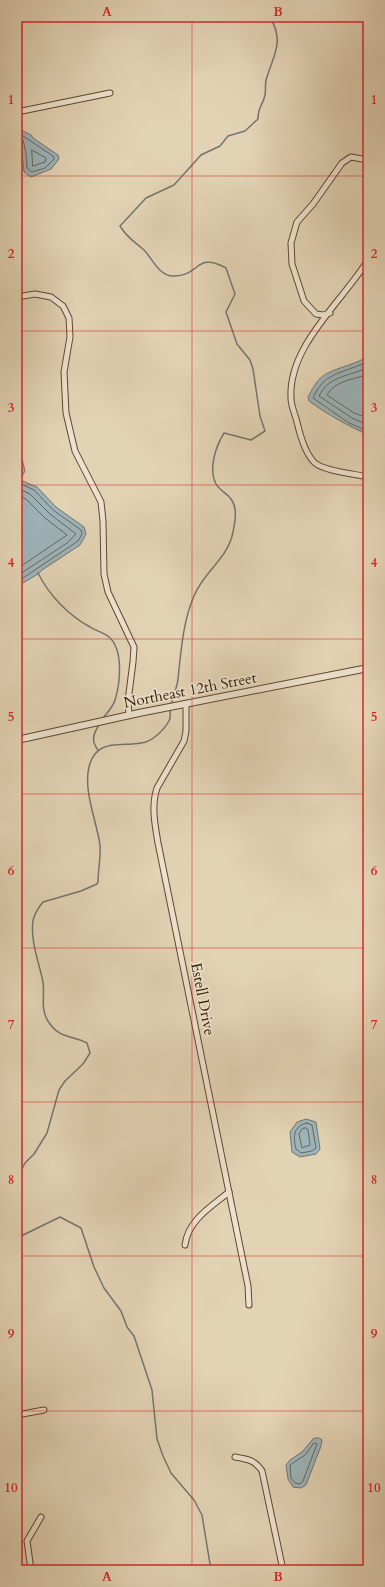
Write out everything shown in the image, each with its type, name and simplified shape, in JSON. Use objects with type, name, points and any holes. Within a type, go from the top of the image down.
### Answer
[{"type":"street","points":[[17,112],[110,93]]},
{"type":"street","points":[[330,313],[316,314],[307,306],[302,296],[292,264],[290,248],[293,233],[297,222],[313,204],[342,163],[351,157],[368,160]]},
{"type":"street","points":[[368,260],[302,352],[294,372],[291,400],[301,436],[315,463],[323,467],[368,477]]},
{"type":"street","points":[[17,297],[35,294],[51,297],[63,306],[69,318],[70,337],[64,372],[66,413],[71,438],[79,460],[97,491],[101,502],[104,574],[108,592],[134,647],[128,701],[129,715]]},
{"type":"street","name":"Northeast 12th Street","points":[[17,740],[138,713],[368,668]]},
{"type":"street","name":"Estell Drive","points":[[186,704],[186,731],[184,741],[157,788],[154,814],[248,1286],[249,1305]]},
{"type":"street","points":[[185,1245],[190,1227],[198,1217],[229,1192]]},
{"type":"street","points":[[17,1415],[44,1410]]},
{"type":"street","points":[[235,1457],[248,1459],[259,1466],[262,1471],[283,1570]]},
{"type":"street","points":[[31,1570],[26,1541],[41,1517]]},
{"type":"water","points":[[17,128],[31,135],[33,138],[58,155],[59,159],[51,169],[31,177],[24,172],[22,153],[17,137]]},
{"type":"water","points":[[368,355],[368,435],[323,411],[309,401],[308,397],[316,383],[323,376],[334,370],[360,361]]},
{"type":"water","points":[[17,457],[22,459],[25,471],[20,480],[37,487],[56,507],[84,527],[86,534],[80,545],[17,587]]},
{"type":"water","points":[[306,1119],[316,1122],[320,1149],[316,1154],[300,1157],[292,1152],[290,1132],[297,1122]]},
{"type":"water","points":[[314,1438],[319,1438],[322,1440],[321,1446],[306,1485],[301,1488],[293,1487],[288,1479],[286,1465],[290,1460],[302,1452]]},
{"type":"waterway","points":[[171,705],[177,682],[183,636],[190,606],[198,587],[226,550],[235,524],[235,507],[229,497],[216,484],[214,478],[213,465],[218,444],[224,433],[251,440],[265,431],[260,416],[253,369],[250,360],[237,344],[226,312],[235,294],[226,268],[208,262],[203,263],[188,273],[182,275],[168,275],[156,266],[144,250],[129,237],[120,226],[146,198],[174,185],[201,155],[220,146],[228,136],[245,131],[258,119],[259,111],[265,95],[266,80],[277,42],[277,34],[270,17]]},
{"type":"waterway","points":[[38,573],[53,597],[74,617],[107,635],[114,643],[117,650],[120,667],[117,693],[114,703],[103,718]]},
{"type":"waterway","points":[[17,1178],[25,1163],[34,1154],[47,1133],[59,1090],[65,1081],[83,1064],[90,1053],[87,1043],[56,1031],[48,1021],[44,1012],[43,982],[35,951],[32,928],[34,918],[43,902],[81,891],[97,884],[98,882],[100,845],[88,786],[89,767],[92,758],[103,748],[141,743],[153,738],[161,732],[169,721],[170,709]]},
{"type":"waterway","points":[[98,750],[94,743],[94,736],[100,723]]},
{"type":"waterway","points":[[17,1238],[60,1217],[81,1228],[94,1267],[104,1288],[121,1311],[127,1327],[134,1336],[152,1390],[157,1439],[171,1473],[194,1500],[202,1515],[211,1570]]}]
